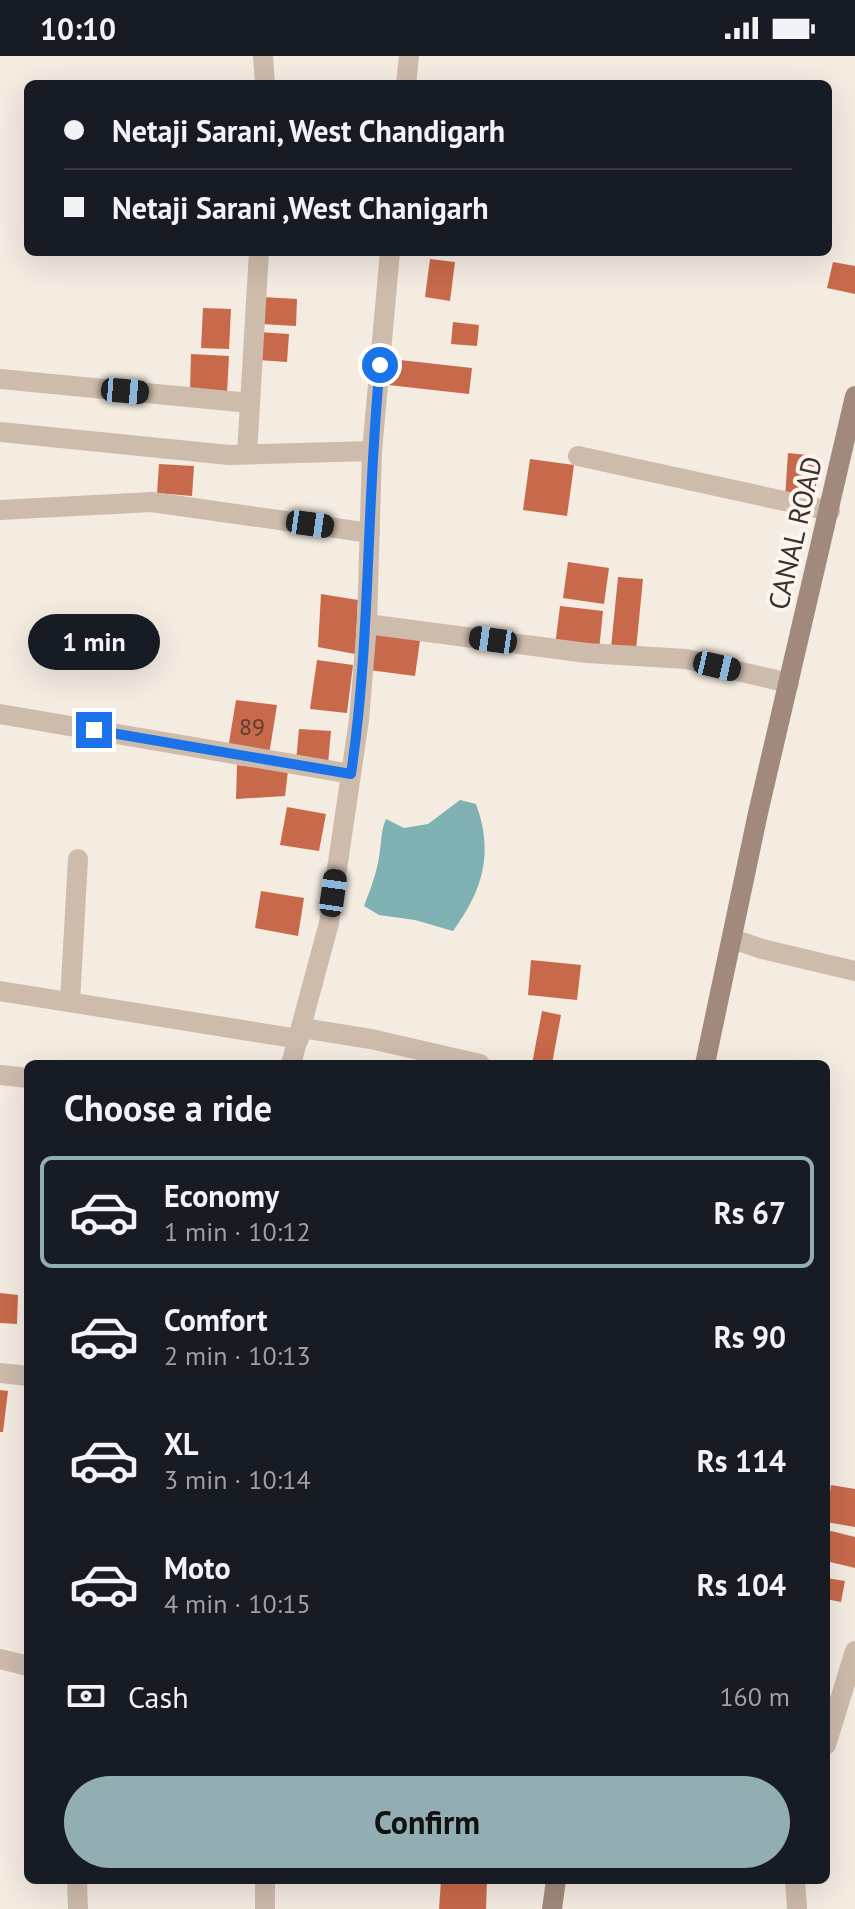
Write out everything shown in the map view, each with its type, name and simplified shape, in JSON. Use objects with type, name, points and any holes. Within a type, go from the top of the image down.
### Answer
[{"type":"street","points":[[263,56],[265,80]]},
{"type":"street","points":[[406,80],[409,56]]},
{"type":"street","points":[[247,454],[259,256]]},
{"type":"street","points":[[292,1060],[329,923],[359,720],[367,624],[372,451],[390,256]]},
{"type":"street","points":[[0,379],[250,403]]},
{"type":"street","name":"CANAL ROAD","points":[[733,939],[758,813],[855,396]]},
{"type":"street","points":[[0,432],[229,455],[372,451]]},
{"type":"street","points":[[578,456],[830,511]]},
{"type":"street","points":[[0,510],[152,502],[370,533]]},
{"type":"street","points":[[367,624],[587,653],[686,659],[789,683]]},
{"type":"street","points":[[0,714],[351,774]]},
{"type":"street","points":[[70,1002],[78,859]]},
{"type":"street","points":[[706,1060],[733,939],[855,971]]},
{"type":"street","points":[[0,991],[300,1033],[371,1039],[463,1060]]},
{"type":"street","points":[[0,1075],[24,1078]]},
{"type":"street","points":[[0,1373],[24,1376]]},
{"type":"street","points":[[0,1659],[24,1665]]},
{"type":"street","points":[[830,1733],[854,1661]]},
{"type":"street","points":[[77,1884],[78,1909]]},
{"type":"street","points":[[265,1884],[265,1909]]},
{"type":"street","points":[[552,1909],[555,1884]]},
{"type":"street","points":[[795,1884],[797,1909]]},
{"type":"water","points":[[460,800],[476,804],[485,855],[472,901],[453,931],[415,920],[379,915],[364,906],[376,872],[386,819],[404,828],[428,824]]},
{"type":"building","points":[[430,259],[455,262],[450,301],[425,297]]},
{"type":"building","points":[[833,262],[855,266],[855,294],[827,288]]},
{"type":"building","points":[[263,297],[297,299],[296,326],[261,324]]},
{"type":"building","points":[[203,308],[231,309],[229,349],[201,348]]},
{"type":"building","points":[[453,322],[479,325],[477,346],[451,344]]},
{"type":"building","points":[[259,332],[289,334],[287,362],[258,360]]},
{"type":"building","points":[[191,354],[229,356],[227,393],[190,392]]},
{"type":"building","points":[[382,358],[472,368],[469,394],[379,384]]},
{"type":"building","points":[[788,453],[818,456],[815,501],[785,499]]},
{"type":"building","points":[[530,459],[574,465],[567,516],[523,510]]},
{"type":"building","points":[[159,464],[194,466],[192,496],[157,493]]},
{"type":"building","points":[[568,562],[609,568],[604,604],[563,598]]},
{"type":"building","points":[[618,577],[643,579],[636,650],[611,648]]},
{"type":"building","points":[[321,594],[358,600],[355,654],[318,647]]},
{"type":"building","points":[[560,606],[603,611],[599,650],[555,646]]},
{"type":"building","points":[[374,634],[420,640],[415,676],[369,670]]},
{"type":"building","points":[[317,660],[353,665],[347,713],[310,709]]},
{"type":"building","points":[[236,700],[277,705],[269,755],[228,749]]},
{"type":"building","points":[[299,729],[331,731],[328,764],[296,761]]},
{"type":"building","points":[[237,765],[288,771],[285,796],[236,799]]},
{"type":"building","points":[[287,807],[326,814],[319,851],[280,845]]},
{"type":"building","points":[[261,891],[304,898],[298,936],[255,928]]},
{"type":"building","points":[[531,960],[581,965],[577,1000],[528,995]]},
{"type":"building","points":[[542,1011],[561,1015],[553,1060],[533,1060]]},
{"type":"building","points":[[0,1293],[18,1295],[17,1324],[0,1323]]},
{"type":"building","points":[[0,1390],[8,1391],[3,1432],[0,1432]]},
{"type":"building","points":[[831,1485],[855,1489],[855,1527],[830,1523]]},
{"type":"building","points":[[830,1531],[855,1537],[855,1568],[830,1562]]},
{"type":"building","points":[[830,1579],[845,1581],[841,1602],[830,1600]]},
{"type":"building","points":[[441,1884],[487,1884],[486,1909],[439,1909]]},
{"type":"route","points":[[94,730],[351,774],[367,624],[372,451],[380,365]]}]
